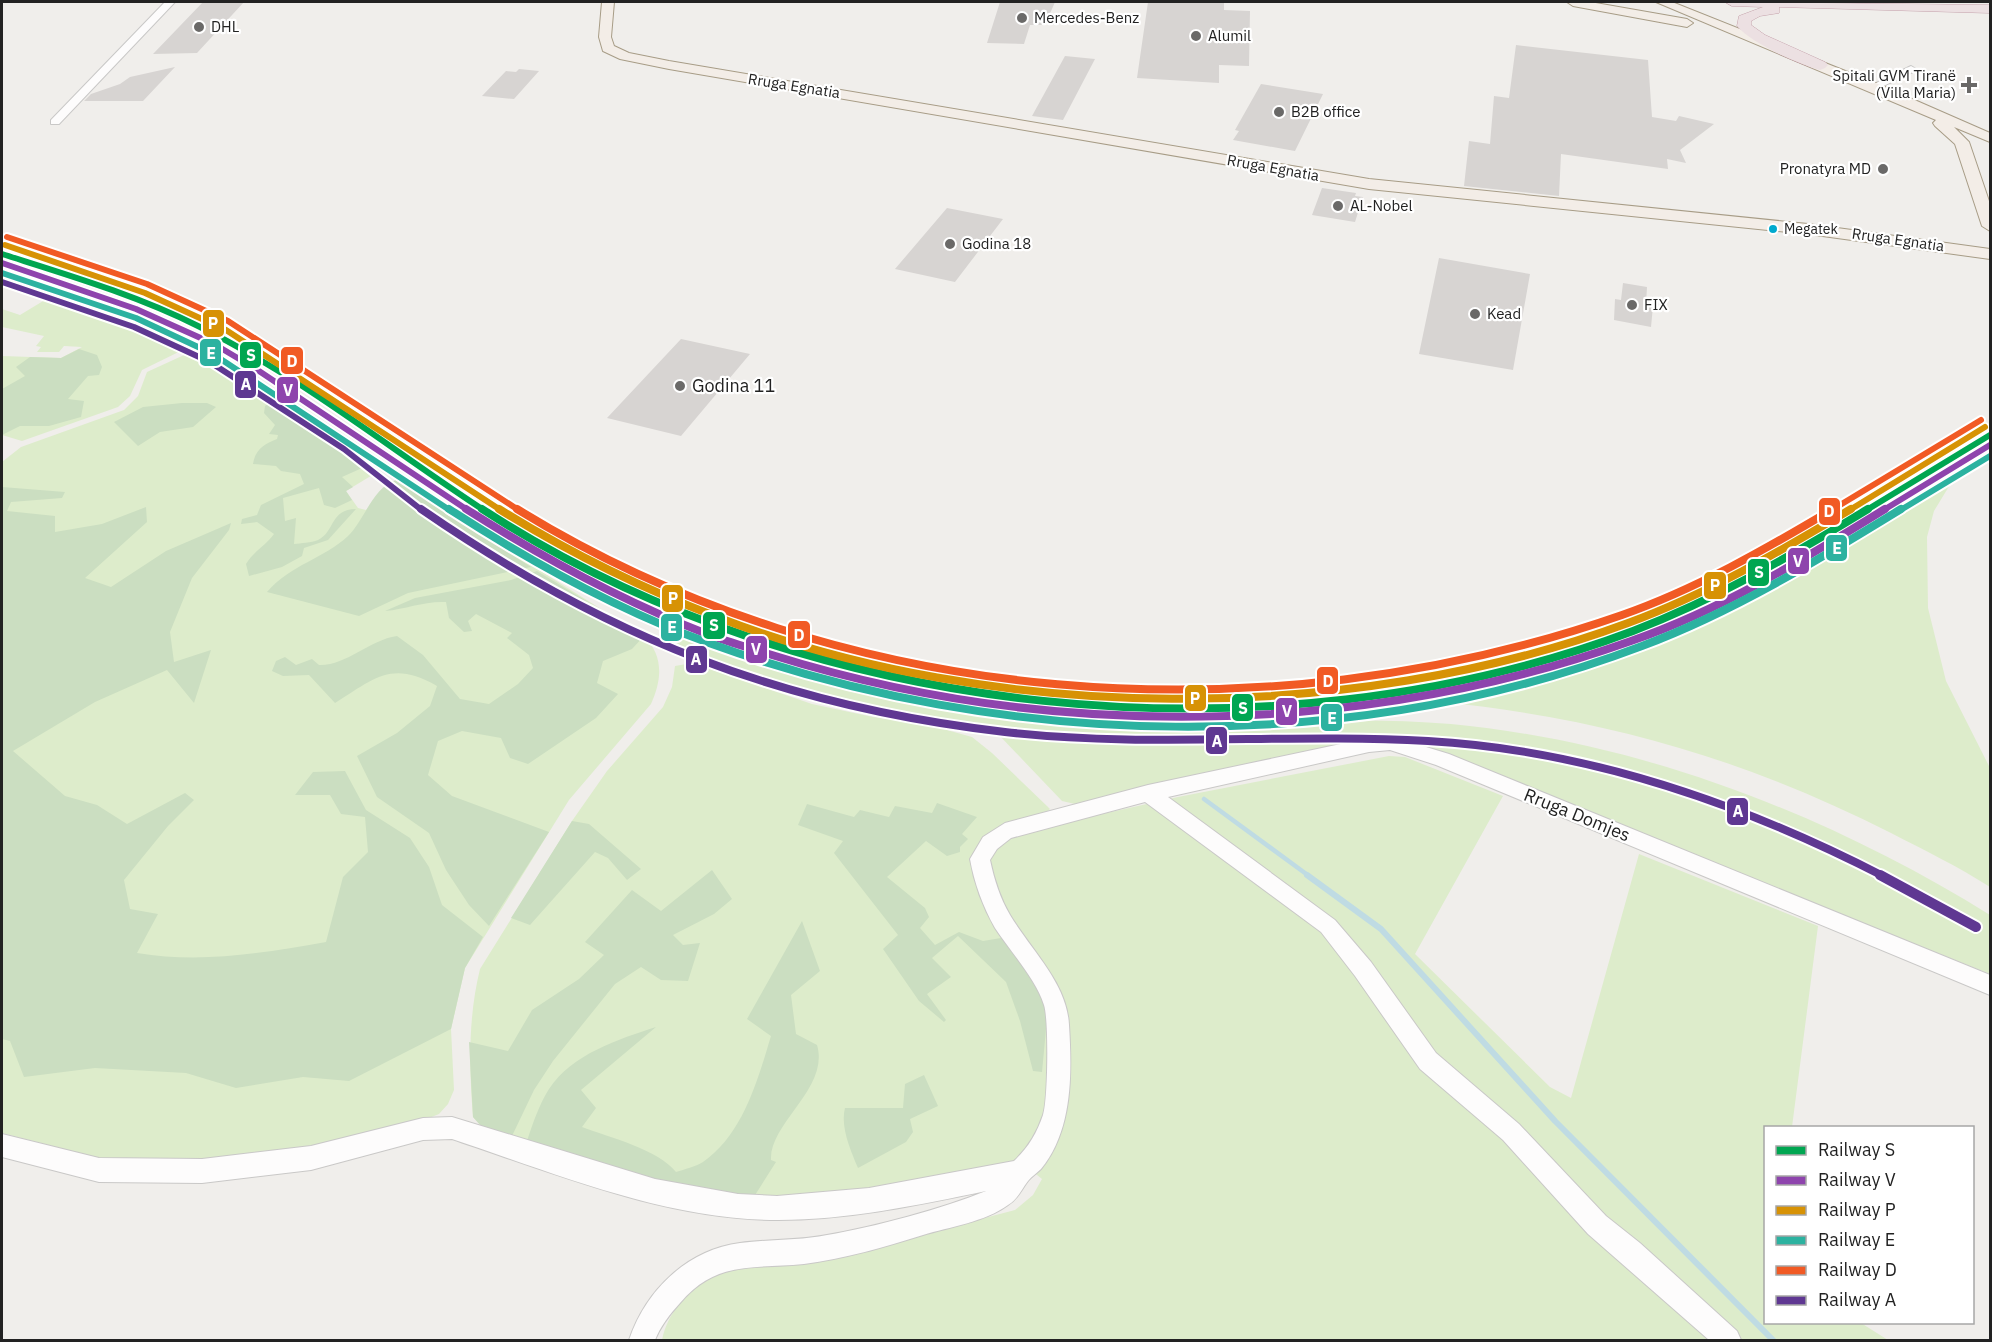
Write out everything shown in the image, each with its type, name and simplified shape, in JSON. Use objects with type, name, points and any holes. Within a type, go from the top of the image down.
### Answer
[{"type":"highway","points":[[1732,2],[1990,9]]},
{"type":"highway","points":[[1820,65],[1753,34],[1743,22],[1750,14],[1763,11],[1834,4],[1990,4]]},
{"type":"main road","name":"Rruga Egnatia","points":[[608,2],[605,37],[608,48],[625,56],[669,65],[1358,182],[1799,228],[1990,254]]},
{"type":"main road","points":[[1574,2],[1691,24],[1820,65]]},
{"type":"main road","points":[[1662,2],[1820,65],[1990,138]]},
{"type":"main road","points":[[1873,87],[1932,118],[1962,142],[1990,226]]},
{"type":"main road","points":[[1990,181],[1987,188],[1990,199]]},
{"type":"main road","points":[[1961,249],[1981,245],[1990,240]]},
{"type":"street","points":[[55,122],[170,2]]},
{"type":"street","points":[[1873,87],[1911,69]]},
{"type":"street","name":"Rruga Domjes","points":[[1020,1172],[1033,1160],[1047,1137],[1056,1112],[1058,1025],[1055,1003],[1026,954],[1002,921],[984,880],[980,859],[990,843],[1005,831],[1148,793],[1369,746],[1390,743],[1412,748],[1990,986]]},
{"type":"street","points":[[1148,793],[1286,892],[1328,926],[1363,969],[1408,1036],[1428,1061],[1511,1132],[1597,1225],[1631,1252],[1728,1341]]},
{"type":"street","points":[[2,1146],[99,1170],[202,1171],[311,1158],[423,1129],[452,1128],[684,1198],[776,1208],[839,1205],[1020,1172]]},
{"type":"street","points":[[642,1341],[652,1319],[683,1278],[716,1259],[734,1255],[824,1248],[909,1226],[998,1198],[1010,1188],[1020,1172]]},
{"type":"green space","points":[[45,281],[139,311],[160,324],[178,330],[197,343],[142,370],[130,396],[118,407],[22,441],[2,435],[2,356],[61,358],[82,347],[64,346],[59,352],[37,352],[41,347],[36,346],[44,336],[2,327],[2,309],[20,315],[58,292],[34,283]]},
{"type":"green space","points":[[79,349],[97,355],[102,367],[99,375],[88,376],[68,399],[84,401],[81,417],[49,426],[20,426],[2,435],[2,389],[25,376],[16,367],[30,357],[61,358]]},
{"type":"green space","points":[[195,350],[209,350],[257,382],[257,388],[274,399],[283,399],[374,459],[372,464],[379,471],[346,491],[358,508],[366,510],[382,491],[396,480],[644,636],[658,660],[659,677],[651,704],[569,800],[465,968],[451,1029],[454,1090],[448,1104],[439,1114],[424,1120],[252,1159],[122,1164],[2,1133],[2,462],[21,447],[124,410],[138,396],[147,372]]},
{"type":"green space","points":[[275,399],[283,399],[374,459],[371,464],[342,477],[353,487],[346,491],[352,500],[335,508],[324,505],[319,488],[283,498],[285,521],[296,518],[294,544],[318,540],[341,513],[356,509],[328,540],[304,548],[302,556],[282,567],[249,576],[246,564],[274,534],[257,522],[241,524],[242,519],[257,515],[261,505],[304,484],[300,474],[281,471],[276,466],[253,464],[261,448],[277,439],[278,435],[269,434],[275,425],[264,413],[265,406]]},
{"type":"green space","points":[[207,403],[216,407],[193,427],[160,432],[138,446],[114,422],[143,407]]},
{"type":"green space","points":[[1962,465],[1934,511],[1927,537],[1928,608],[1946,681],[1990,768],[1990,887],[1929,852],[1836,807],[1727,763],[1617,731],[1501,709],[1441,702],[1572,671],[1657,642],[1698,625],[1778,584],[1848,541]]},
{"type":"green space","points":[[396,480],[531,567],[408,593],[359,616],[267,592],[286,575],[339,544],[354,530],[381,490]]},
{"type":"green space","points":[[2,487],[65,492],[62,498],[11,502],[7,511],[55,516],[55,532],[102,524],[146,507],[147,522],[85,578],[111,587],[166,551],[231,523],[229,530],[192,578],[170,632],[174,662],[211,650],[194,703],[167,670],[95,702],[13,751],[65,796],[97,805],[127,824],[185,793],[194,800],[168,826],[124,880],[130,909],[158,914],[137,953],[185,957],[232,956],[326,942],[343,877],[368,852],[365,817],[341,814],[330,795],[295,795],[313,772],[345,771],[366,810],[410,838],[429,867],[442,905],[483,937],[465,968],[451,1029],[349,1081],[303,1077],[236,1088],[186,1073],[95,1068],[24,1077],[10,1041],[2,1039]]},
{"type":"green space","points":[[537,571],[644,636],[632,649],[603,661],[597,683],[618,694],[596,718],[528,764],[510,758],[501,738],[462,731],[438,741],[428,775],[452,796],[549,832],[489,926],[469,905],[446,870],[429,833],[377,797],[357,756],[397,733],[430,706],[437,686],[421,678],[395,673],[384,675],[361,686],[335,703],[309,675],[283,676],[272,671],[276,661],[285,657],[296,665],[312,659],[319,665],[329,664],[377,642],[397,636],[423,655],[460,699],[489,704],[518,684],[533,668],[529,655],[507,638],[512,633],[476,614],[468,621],[472,631],[464,632],[449,618],[446,602],[385,611],[415,598],[511,580]]},
{"type":"green space","points":[[642,615],[718,648],[797,673],[878,692],[959,706],[1117,723],[1350,720],[1451,724],[1522,733],[1593,747],[1663,766],[1799,815],[1928,879],[1990,915],[1990,974],[1407,740],[1372,739],[1075,804],[1062,801],[998,734],[926,717],[867,709],[761,680],[688,652]]},
{"type":"green space","points":[[692,663],[812,704],[873,717],[918,722],[972,737],[992,753],[1050,809],[1047,812],[1053,825],[1178,797],[1389,756],[1405,757],[1503,796],[1415,954],[1550,1087],[1571,1098],[1639,854],[1818,926],[1792,1126],[1764,1126],[1764,1324],[1863,1324],[1888,1340],[662,1340],[674,1311],[710,1274],[939,1230],[1015,1210],[1033,1195],[1042,1179],[1021,1162],[771,1205],[539,1145],[481,1126],[473,1117],[470,1043],[473,1006],[480,969],[572,821],[607,771],[663,707],[672,687],[675,666]]},
{"type":"green space","points":[[937,803],[977,817],[962,834],[968,839],[960,847],[960,852],[947,856],[926,841],[887,877],[925,908],[929,917],[920,928],[935,945],[959,932],[983,941],[1007,937],[1028,969],[1048,1008],[1042,1072],[1033,1071],[1020,1021],[1006,982],[958,936],[932,958],[951,977],[927,994],[946,1020],[944,1022],[919,1001],[883,949],[898,935],[834,853],[843,841],[798,825],[807,804],[854,817],[860,810],[889,817],[895,806],[932,813]]},
{"type":"green space","points":[[572,821],[589,824],[641,869],[627,880],[608,858],[595,852],[530,925],[511,918]]},
{"type":"green space","points":[[712,870],[732,899],[714,914],[673,935],[683,945],[700,943],[688,981],[661,980],[641,967],[615,984],[553,1061],[534,1090],[512,1136],[481,1126],[473,1117],[469,1042],[508,1051],[532,1010],[579,979],[604,955],[585,942],[632,890],[661,911]]},
{"type":"green space","points":[[802,921],[820,971],[791,995],[796,1034],[817,1045],[819,1061],[808,1091],[779,1132],[773,1146],[771,1160],[776,1162],[750,1203],[713,1199],[527,1141],[545,1095],[570,1066],[597,1049],[656,1027],[581,1090],[596,1108],[582,1127],[646,1151],[668,1164],[676,1172],[703,1162],[717,1151],[739,1122],[747,1105],[771,1036],[747,1019]]},
{"type":"green space","points":[[924,1075],[938,1106],[910,1119],[913,1132],[906,1142],[858,1168],[845,1131],[845,1108],[903,1108],[905,1084]]},
{"type":"building","name":"DHL","points":[[203,2],[244,2],[197,53],[153,54]]},
{"type":"building","name":"Mercedes-Benz","points":[[1000,2],[1055,2],[1045,25],[1030,25],[1024,44],[987,43]]},
{"type":"building","name":"Alumil","points":[[1148,2],[1224,2],[1224,10],[1250,11],[1249,66],[1219,65],[1219,83],[1137,78]]},
{"type":"building","points":[[1516,45],[1648,60],[1652,117],[1676,121],[1679,116],[1714,124],[1680,150],[1686,163],[1667,159],[1668,169],[1561,154],[1559,196],[1464,186],[1469,141],[1490,144],[1494,96],[1509,98]]},
{"type":"building","points":[[1065,56],[1095,59],[1063,120],[1032,116]]},
{"type":"building","points":[[175,67],[143,101],[84,101],[91,94],[120,84],[130,77]]},
{"type":"building","points":[[519,69],[539,71],[514,99],[482,96],[506,71],[516,72]]},
{"type":"building","name":"B2B office","points":[[1261,84],[1323,94],[1295,151],[1233,140],[1239,131],[1235,130]]},
{"type":"building","name":"AL-Nobel","points":[[1322,188],[1356,193],[1355,196],[1363,197],[1355,222],[1312,215]]},
{"type":"building","name":"Godina 18","points":[[947,208],[1003,219],[955,282],[895,269]]},
{"type":"building","name":"Kead","points":[[1439,258],[1530,274],[1513,370],[1419,354]]},
{"type":"building","name":"FIX","points":[[1623,283],[1647,287],[1646,304],[1653,306],[1651,327],[1614,320],[1615,299],[1621,300]]},
{"type":"building","name":"Godina 11","points":[[681,339],[750,354],[681,436],[607,418]]},
{"type":"waterway","points":[[1204,799],[1309,876]]},
{"type":"waterway","points":[[1307,875],[1381,929],[1555,1121],[1773,1340]]},
{"type":"rail line","name":"D","points":[[7,237],[147,284],[228,321],[496,496],[565,538],[600,557],[717,609],[841,648],[972,674],[1106,688],[1240,689],[1373,677],[1501,652],[1623,615],[1670,596],[1761,551],[1981,420]]},
{"type":"rail line","name":"P","points":[[5,245],[145,293],[226,330],[261,351],[455,482],[526,526],[599,566],[718,618],[843,657],[974,684],[1107,697],[1241,698],[1373,687],[1502,662],[1626,624],[1673,605],[1765,559],[1985,427]]},
{"type":"rail line","name":"S","points":[[2,254],[143,301],[224,339],[318,398],[501,522],[549,550],[598,576],[718,627],[845,666],[975,693],[1108,707],[1242,708],[1375,696],[1505,671],[1630,632],[1724,591],[1814,542],[1990,435]]},
{"type":"rail line","name":"V","points":[[2,263],[83,289],[163,319],[214,344],[256,369],[421,480],[520,543],[588,581],[708,635],[835,675],[968,701],[1103,715],[1239,716],[1373,704],[1504,679],[1630,642],[1723,602],[1769,578],[1990,445]]},
{"type":"rail line","name":"E","points":[[2,273],[136,318],[213,354],[515,551],[588,591],[708,643],[837,683],[971,710],[1108,724],[1247,726],[1383,713],[1515,687],[1640,647],[1686,628],[1819,559],[1990,456]]},
{"type":"rail line","name":"A","points":[[2,282],[134,327],[210,362],[336,443],[420,509],[495,559],[614,624],[697,660],[740,675],[845,705],[899,716],[1007,732],[1061,737],[1170,741],[1395,739],[1469,744],[1536,754],[1668,787],[1732,809],[1795,834],[1856,863],[1976,927]]},
{"type":"place","name":"Mercedes-Benz","points":[[1022,18]]},
{"type":"place","name":"DHL","points":[[199,27]]},
{"type":"place","name":"Alumil","points":[[1196,36]]},
{"type":"place","name":"Spitali GVM Tiranë (Villa Maria)","points":[[1969,85]]},
{"type":"place","name":"B2B office","points":[[1279,112]]},
{"type":"place","name":"Pronatyra MD","points":[[1883,169]]},
{"type":"place","name":"AL-Nobel","points":[[1338,206]]},
{"type":"place","name":"Megatek","points":[[1773,229]]},
{"type":"place","name":"Godina 18","points":[[950,244]]},
{"type":"place","name":"FIX","points":[[1632,305]]},
{"type":"place","name":"Kead","points":[[1475,314]]},
{"type":"place","name":"Godina 11","points":[[680,386]]}]
